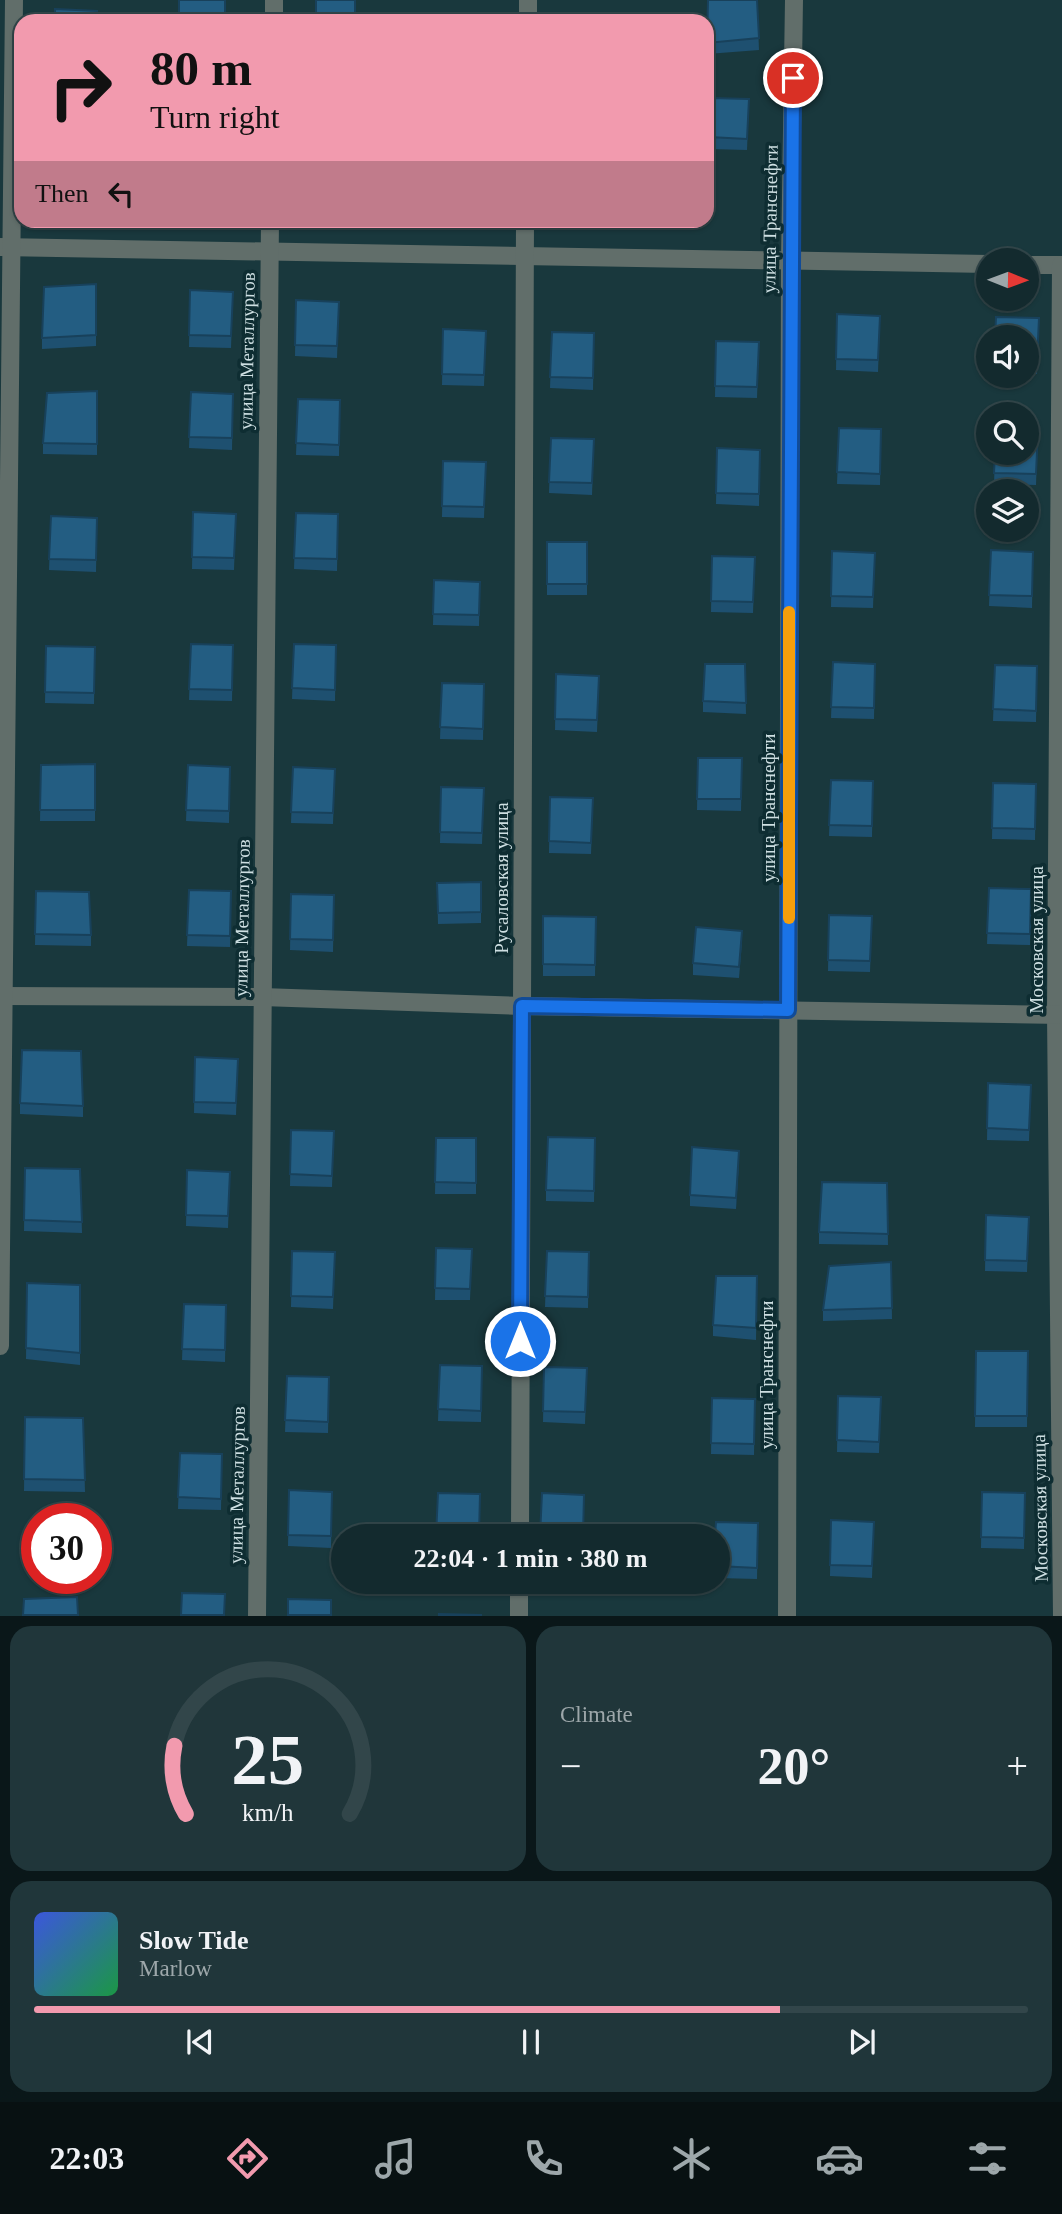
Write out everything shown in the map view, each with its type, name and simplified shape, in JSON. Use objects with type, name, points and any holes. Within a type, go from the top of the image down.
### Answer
[{"type":"street","points":[[0,1346],[5,247],[14,0]]},
{"type":"street","name":"улица Транснефти","points":[[786,1615],[790,261],[794,0]]},
{"type":"street","name":"улица Металлургов","points":[[257,1615],[270,228]]},
{"type":"street","name":"Русаловская улица","points":[[520,1524],[525,228]]},
{"type":"street","points":[[5,247],[976,264]]},
{"type":"street","points":[[1040,265],[1061,265]]},
{"type":"street","name":"Московская улица","points":[[1061,265],[1059,1014],[1062,1615]]},
{"type":"street","points":[[2,996],[262,997],[522,1006],[1059,1014]]},
{"type":"street","points":[[519,1594],[519,1615]]},
{"type":"building","points":[[179,0],[225,0],[225,13],[179,13]]},
{"type":"building","points":[[316,0],[355,0],[355,14],[316,14]]},
{"type":"building","points":[[708,0],[757,0],[759,38],[714,42],[714,14],[708,14]]},
{"type":"building","points":[[55,9],[97,11],[97,14],[55,14]]},
{"type":"building","points":[[714,98],[749,99],[747,139],[714,137]]},
{"type":"building","points":[[96,284],[96,335],[42,338],[44,287]]},
{"type":"building","points":[[190,290],[233,292],[231,336],[189,335]]},
{"type":"building","points":[[296,300],[339,302],[337,346],[295,345]]},
{"type":"building","points":[[837,314],[880,316],[878,360],[836,359]]},
{"type":"building","points":[[996,317],[1039,318],[1039,325],[996,325]]},
{"type":"building","points":[[443,329],[486,331],[484,375],[442,374]]},
{"type":"building","points":[[552,332],[594,333],[593,378],[550,377]]},
{"type":"building","points":[[716,341],[759,342],[757,387],[715,386]]},
{"type":"building","points":[[97,391],[97,444],[43,443],[47,393]]},
{"type":"building","points":[[191,392],[233,394],[232,438],[189,437]]},
{"type":"building","points":[[298,399],[340,400],[339,445],[296,443]]},
{"type":"building","points":[[839,428],[881,429],[880,474],[837,472]]},
{"type":"building","points":[[551,438],[594,439],[592,483],[549,482]]},
{"type":"building","points":[[717,448],[760,450],[759,494],[716,493]]},
{"type":"building","points":[[443,461],[486,462],[484,507],[442,506]]},
{"type":"building","points":[[994,465],[1036,465],[1036,474],[994,473]]},
{"type":"building","points":[[193,512],[236,514],[234,558],[192,557]]},
{"type":"building","points":[[296,513],[338,514],[337,559],[294,558]]},
{"type":"building","points":[[51,516],[97,518],[96,560],[49,559]]},
{"type":"building","points":[[547,542],[587,542],[587,584],[547,584]]},
{"type":"building","points":[[991,550],[1033,552],[1032,596],[989,595]]},
{"type":"building","points":[[832,551],[875,553],[873,597],[831,596]]},
{"type":"building","points":[[712,556],[755,557],[753,602],[711,601]]},
{"type":"building","points":[[434,580],[480,582],[479,615],[433,614]]},
{"type":"building","points":[[191,644],[233,645],[232,690],[189,689]]},
{"type":"building","points":[[294,644],[336,645],[335,690],[292,688]]},
{"type":"building","points":[[46,646],[95,647],[94,693],[45,692]]},
{"type":"building","points":[[833,662],[875,664],[874,708],[831,707]]},
{"type":"building","points":[[705,664],[745,664],[746,703],[703,701]]},
{"type":"building","points":[[995,665],[1037,666],[1036,711],[993,709]]},
{"type":"building","points":[[556,674],[599,676],[597,720],[555,719]]},
{"type":"building","points":[[442,683],[484,684],[483,729],[440,727]]},
{"type":"building","points":[[698,758],[742,758],[741,799],[697,799]]},
{"type":"building","points":[[95,764],[95,810],[40,810],[41,765]]},
{"type":"building","points":[[188,765],[230,767],[229,811],[186,810]]},
{"type":"building","points":[[293,767],[335,769],[333,813],[291,812]]},
{"type":"building","points":[[831,780],[873,781],[872,826],[829,825]]},
{"type":"building","points":[[993,783],[1036,784],[1035,829],[992,828]]},
{"type":"building","points":[[441,787],[484,788],[482,833],[440,832]]},
{"type":"building","points":[[550,797],[593,798],[591,843],[549,841]]},
{"type":"building","points":[[481,882],[481,912],[438,913],[437,883]]},
{"type":"building","points":[[989,888],[1031,889],[1030,934],[987,933]]},
{"type":"building","points":[[189,890],[231,891],[230,936],[187,935]]},
{"type":"building","points":[[36,891],[89,892],[91,935],[35,934]]},
{"type":"building","points":[[291,894],[334,895],[333,940],[290,939]]},
{"type":"building","points":[[829,915],[872,916],[870,961],[828,960]]},
{"type":"building","points":[[543,916],[596,917],[595,965],[543,964]]},
{"type":"building","points":[[696,927],[742,931],[739,967],[693,963]]},
{"type":"building","points":[[22,1050],[81,1051],[83,1106],[20,1103]]},
{"type":"building","points":[[195,1057],[238,1059],[236,1103],[194,1102]]},
{"type":"building","points":[[988,1083],[1031,1085],[1029,1130],[987,1128]]},
{"type":"building","points":[[291,1130],[334,1131],[332,1176],[290,1174]]},
{"type":"building","points":[[548,1137],[595,1138],[594,1191],[546,1190]]},
{"type":"building","points":[[436,1138],[476,1138],[476,1183],[435,1182]]},
{"type":"building","points":[[692,1147],[739,1151],[736,1198],[690,1195]]},
{"type":"building","points":[[25,1168],[80,1169],[82,1222],[24,1220]]},
{"type":"building","points":[[187,1170],[230,1172],[228,1216],[186,1215]]},
{"type":"building","points":[[822,1182],[887,1183],[888,1234],[819,1232]]},
{"type":"building","points":[[986,1215],[1029,1217],[1027,1261],[985,1260]]},
{"type":"building","points":[[436,1248],[472,1249],[470,1289],[435,1288]]},
{"type":"building","points":[[292,1251],[335,1252],[333,1297],[291,1296]]},
{"type":"building","points":[[547,1251],[589,1252],[588,1297],[545,1296]]},
{"type":"building","points":[[891,1262],[892,1308],[823,1310],[829,1266]]},
{"type":"building","points":[[716,1276],[757,1276],[756,1328],[713,1325]]},
{"type":"building","points":[[27,1283],[80,1285],[80,1353],[26,1348]]},
{"type":"building","points":[[184,1304],[226,1305],[225,1350],[182,1349]]},
{"type":"building","points":[[976,1351],[1028,1351],[1027,1416],[975,1416]]},
{"type":"building","points":[[440,1365],[482,1366],[481,1411],[438,1409]]},
{"type":"building","points":[[544,1367],[587,1368],[585,1412],[543,1411]]},
{"type":"building","points":[[287,1376],[329,1377],[328,1422],[285,1420]]},
{"type":"building","points":[[838,1396],[881,1397],[879,1442],[837,1440]]},
{"type":"building","points":[[712,1398],[755,1399],[754,1444],[711,1443]]},
{"type":"building","points":[[25,1417],[83,1418],[85,1480],[24,1479]]},
{"type":"building","points":[[180,1453],[222,1454],[221,1499],[178,1497]]},
{"type":"building","points":[[289,1490],[332,1492],[331,1536],[288,1535]]},
{"type":"building","points":[[982,1492],[1025,1493],[1024,1538],[981,1537]]},
{"type":"building","points":[[438,1493],[480,1494],[479,1524],[437,1524]]},
{"type":"building","points":[[542,1493],[584,1495],[583,1524],[541,1524]]},
{"type":"building","points":[[831,1520],[874,1522],[872,1566],[830,1565]]},
{"type":"building","points":[[758,1523],[757,1568],[730,1567],[730,1524],[716,1524]]},
{"type":"building","points":[[182,1593],[225,1594],[224,1615],[181,1615]]},
{"type":"building","points":[[77,1597],[78,1615],[23,1615],[24,1599]]},
{"type":"building","points":[[288,1599],[331,1600],[331,1615],[288,1615]]},
{"type":"slow traffic","points":[[789,612],[789,918]]},
{"type":"route","points":[[520,1341],[522,1006],[788,1010],[793,78]]}]
